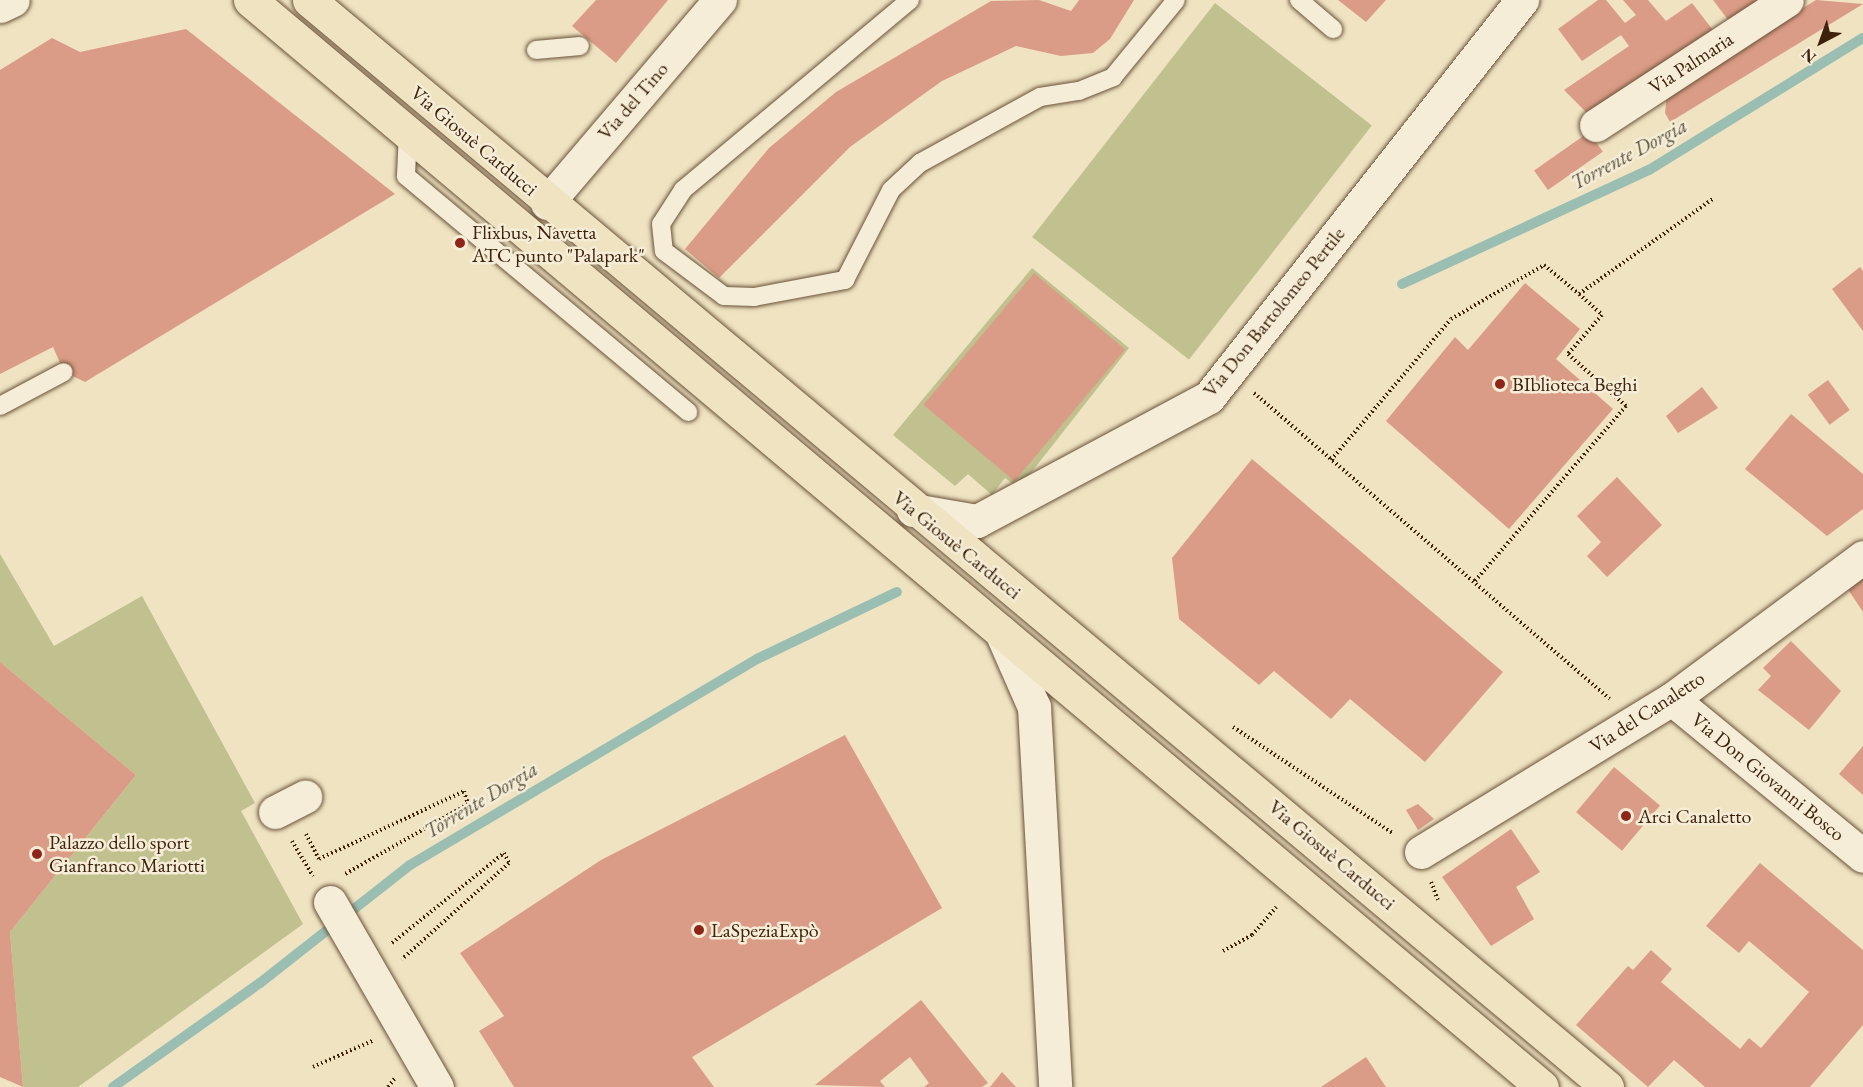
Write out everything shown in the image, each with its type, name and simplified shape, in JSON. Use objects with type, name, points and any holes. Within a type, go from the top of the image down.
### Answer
[{"type":"main road","name":"Via Giosuè Carducci","points":[[250,0],[1542,1087]]},
{"type":"main road","name":"Via Giosuè Carducci","points":[[309,0],[912,510],[1607,1087]]},
{"type":"street","points":[[0,6],[13,0]]},
{"type":"street","name":"Via del Tino","points":[[548,203],[720,0]]},
{"type":"street","name":"Via Don Bartolomeo Pertile","points":[[912,510],[977,521],[1209,398],[1522,0]]},
{"type":"street","name":"Via Palmaria","points":[[1596,125],[1787,0]]},
{"type":"street","name":"Via del Canaletto","points":[[1421,852],[1672,699],[1863,557]]},
{"type":"street","points":[[1000,630],[1034,707],[1055,1087]]},
{"type":"street","name":"Via Don Giovanni Bosco","points":[[1672,699],[1863,856]]},
{"type":"street","points":[[328,886],[357,951],[437,1087]]},
{"type":"lane","points":[[910,0],[682,190],[661,224],[664,251],[724,296],[754,297],[845,280],[891,190],[920,163],[1040,97],[1079,91],[1113,77],[1176,0]]},
{"type":"lane","points":[[1299,0],[1333,29]]},
{"type":"lane","points":[[536,50],[580,46]]},
{"type":"lane","points":[[408,133],[406,176],[688,412]]},
{"type":"lane","points":[[0,406],[64,372]]},
{"type":"path","points":[[1579,294],[1714,198]]},
{"type":"path","points":[[1331,460],[1451,319],[1544,265],[1579,294],[1602,315],[1568,354],[1626,406],[1474,582]]},
{"type":"path","points":[[1246,387],[1635,721]]},
{"type":"path","points":[[1227,723],[1421,852]]},
{"type":"path","points":[[464,791],[468,804],[328,886],[294,811],[319,859],[464,791]]},
{"type":"path","points":[[357,951],[504,853],[509,862],[399,962]]},
{"type":"path","points":[[1223,951],[1252,935]]},
{"type":"path","points":[[313,1067],[374,1040],[380,1048]]},
{"type":"path","points":[[392,1066],[398,1075]]},
{"type":"green space","points":[[1215,3],[1372,126],[1189,360],[1032,237]]},
{"type":"green space","points":[[1032,268],[1129,348],[1019,488],[1005,478],[992,495],[968,474],[955,486],[893,435]]},
{"type":"green space","points":[[0,554],[54,646],[142,596],[255,803],[241,811],[303,924],[78,1087],[23,1087],[10,932],[136,775],[0,662]]},
{"type":"building","points":[[596,0],[668,0],[616,63],[572,26]]},
{"type":"building","points":[[1039,0],[1071,11],[1079,0],[1134,0],[1110,39],[1093,53],[1061,56],[1016,46],[942,81],[850,147],[719,278],[685,249],[769,148],[836,92],[991,1]]},
{"type":"building","points":[[1338,0],[1386,0],[1366,22]]},
{"type":"building","points":[[1598,0],[1606,0],[1625,23],[1636,15],[1623,0],[1648,0],[1666,21],[1692,3],[1716,34],[1592,118],[1564,90],[1629,46],[1621,35],[1582,61],[1558,29]]},
{"type":"building","points":[[1713,0],[1759,0],[1729,21]]},
{"type":"building","points":[[1816,0],[1863,4],[1670,122],[1665,113],[1667,93]]},
{"type":"building","points":[[186,29],[395,194],[85,382],[64,372],[53,347],[0,374],[0,70],[52,38],[80,52]]},
{"type":"building","points":[[1589,132],[1603,152],[1548,190],[1534,170]]},
{"type":"building","points":[[1860,267],[1863,271],[1863,331],[1832,289]]},
{"type":"building","points":[[1034,273],[1125,349],[1015,481],[923,405]]},
{"type":"building","name":"BIblioteca Beghi","points":[[1525,283],[1580,329],[1556,359],[1613,409],[1509,529],[1386,421],[1455,337],[1468,350]]},
{"type":"building","points":[[1828,380],[1850,410],[1830,425],[1808,395]]},
{"type":"building","points":[[1702,387],[1718,408],[1678,433],[1666,416]]},
{"type":"building","points":[[1791,414],[1863,474],[1863,509],[1827,536],[1745,469]]},
{"type":"building","points":[[1252,459],[1503,672],[1425,762],[1350,699],[1331,719],[1274,671],[1259,685],[1179,619],[1172,558]]},
{"type":"building","points":[[1617,477],[1662,525],[1607,577],[1587,556],[1601,542],[1577,516]]},
{"type":"building","points":[[1863,578],[1863,612],[1847,588]]},
{"type":"building","points":[[1791,641],[1841,691],[1809,730],[1758,690],[1771,676],[1763,668]]},
{"type":"building","name":"Palazzo dello sport Gianfranco Mariotti","points":[[0,662],[136,775],[10,932],[23,1087],[0,1077]]},
{"type":"building","name":"LaSpeziaExpò","points":[[845,735],[942,908],[692,1057],[714,1087],[514,1087],[479,1031],[504,1016],[460,953],[601,860]]},
{"type":"building","points":[[1863,746],[1863,795],[1839,774]]},
{"type":"building","points":[[1614,767],[1660,806],[1622,851],[1576,812]]},
{"type":"building","points":[[1418,804],[1434,819],[1418,830],[1406,810]]},
{"type":"building","points":[[1511,829],[1540,872],[1516,887],[1534,919],[1491,946],[1442,877]]},
{"type":"building","points":[[1760,863],[1863,950],[1863,1025],[1810,1087],[1705,1087],[1674,1060],[1648,1087],[1576,1025],[1628,966],[1633,970],[1651,950],[1672,969],[1661,982],[1740,1049],[1749,1038],[1761,1048],[1809,992],[1749,941],[1739,953],[1706,926]]},
{"type":"building","points":[[921,1000],[988,1083],[982,1087],[924,1087],[929,1083],[910,1057],[880,1081],[885,1087],[815,1085]]},
{"type":"building","points":[[1366,1057],[1386,1087],[1321,1087]]},
{"type":"building","points":[[1002,1072],[1016,1087],[990,1087]]},
{"type":"waterway","name":"Torrente Dorgia","points":[[1402,284],[1649,170],[1863,38]]},
{"type":"waterway","name":"Torrente Dorgia","points":[[113,1087],[260,983],[410,865],[757,659],[897,592]]},
{"type":"place","name":"Flixbus, Navetta ATC punto \"Palapark\"","points":[[460,243]]},
{"type":"place","name":"BIblioteca Beghi","points":[[1500,384]]},
{"type":"place","name":"Arci Canaletto","points":[[1626,816]]},
{"type":"place","name":"Palazzo dello sport Gianfranco Mariotti","points":[[37,854]]},
{"type":"place","name":"LaSpeziaExpò","points":[[699,930]]}]
